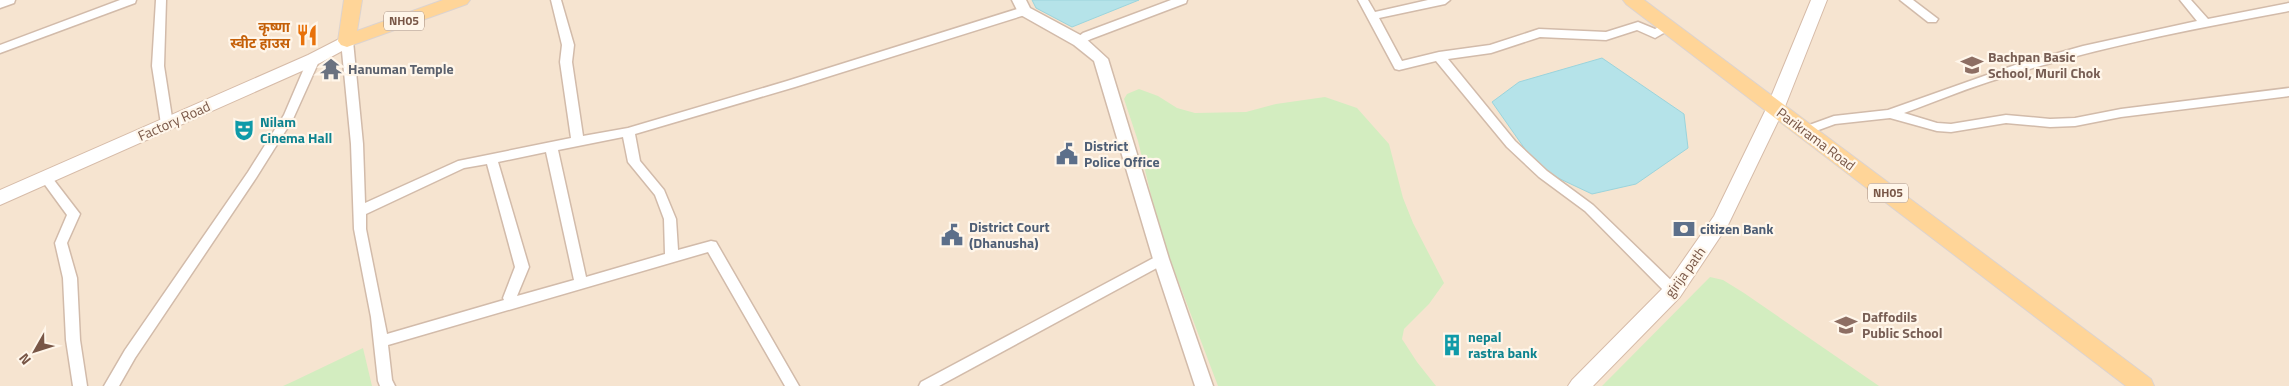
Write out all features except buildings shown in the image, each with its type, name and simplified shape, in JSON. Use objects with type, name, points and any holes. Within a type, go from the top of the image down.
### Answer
[{"type":"main road","points":[[347,42],[353,0]]},
{"type":"main road","name":"NH05","points":[[347,42],[461,0]]},
{"type":"main road","name":"Parikrama Road","points":[[1632,0],[2143,386]]},
{"type":"main road","name":"girija path","points":[[1579,386],[1673,291],[1722,220],[1775,109],[1819,0]]},
{"type":"main road","name":"Factory Road","points":[[0,198],[314,59],[347,42]]},
{"type":"street","points":[[0,4],[10,0]]},
{"type":"street","points":[[0,49],[131,0]]},
{"type":"street","points":[[161,0],[158,66],[167,124]]},
{"type":"street","points":[[556,0],[568,45],[566,62],[578,142]]},
{"type":"street","points":[[1080,41],[1086,36],[1182,0]]},
{"type":"street","points":[[1363,0],[1399,66],[1439,56],[1491,49],[1539,33],[1606,36],[1638,26],[1655,34],[1668,27]]},
{"type":"street","points":[[1373,16],[1446,0]]},
{"type":"street","points":[[1905,0],[1932,19]]},
{"type":"street","points":[[2185,0],[2205,23]]},
{"type":"street","points":[[359,212],[462,164],[628,132],[791,84],[1022,6],[1080,41],[1101,58],[1161,259],[1204,386]]},
{"type":"street","points":[[1805,131],[1834,120],[1890,114],[2015,69],[2205,23],[2289,7]]},
{"type":"street","points":[[347,42],[358,144],[360,230],[378,317],[385,381],[388,386]]},
{"type":"street","points":[[1439,56],[1512,144],[1542,174],[1589,208],[1673,291]]},
{"type":"street","points":[[111,386],[130,354],[252,175],[289,116],[314,59]]},
{"type":"street","points":[[1890,114],[1937,127],[1951,128],[2006,119],[2064,123],[2121,113],[2289,92]]},
{"type":"street","points":[[628,132],[634,162],[660,193],[670,219],[672,257]]},
{"type":"street","points":[[551,147],[582,282]]},
{"type":"street","points":[[491,158],[522,267],[510,298]]},
{"type":"street","points":[[46,178],[74,214],[61,243],[70,278],[73,340],[80,386]]},
{"type":"street","points":[[381,341],[711,246],[738,288],[759,331],[792,386]]},
{"type":"street","points":[[926,386],[1161,259]]},
{"type":"shaded area","points":[[0,0],[2289,0],[2289,386],[0,386]]},
{"type":"green space","points":[[1139,89],[1158,96],[1177,108],[1195,113],[1246,112],[1276,104],[1325,97],[1357,108],[1389,144],[1403,198],[1413,223],[1444,283],[1429,304],[1404,329],[1402,339],[1436,386],[1218,386],[1168,254],[1157,220],[1138,141],[1124,99],[1127,94]]},
{"type":"green space","points":[[1710,277],[1723,280],[1744,293],[1879,386],[1602,386]]},
{"type":"green space","points":[[363,348],[372,386],[283,386],[294,381]]},
{"type":"water","points":[[1032,0],[1139,0],[1072,27],[1036,8]]},
{"type":"water","points":[[1602,58],[1684,114],[1688,148],[1636,184],[1592,194],[1539,169],[1492,102],[1519,82]]},
{"type":"place","name":"कृष्णा स्वीट हाउस","points":[[307,35]]},
{"type":"place","name":"Bachpan Basic School, Muril Chok","points":[[1972,65]]},
{"type":"place","name":"Hanuman Temple","points":[[331,69]]},
{"type":"place","name":"Nilam Cinema Hall","points":[[244,130]]},
{"type":"place","name":"District Police Office","points":[[1067,154]]},
{"type":"place","name":"citizen Bank","points":[[1684,229]]},
{"type":"place","name":"District Court (Dhanusha)","points":[[952,235]]},
{"type":"place","name":"Daffodils Public School","points":[[1846,325]]},
{"type":"place","name":"nepal rastra bank","points":[[1452,345]]}]
